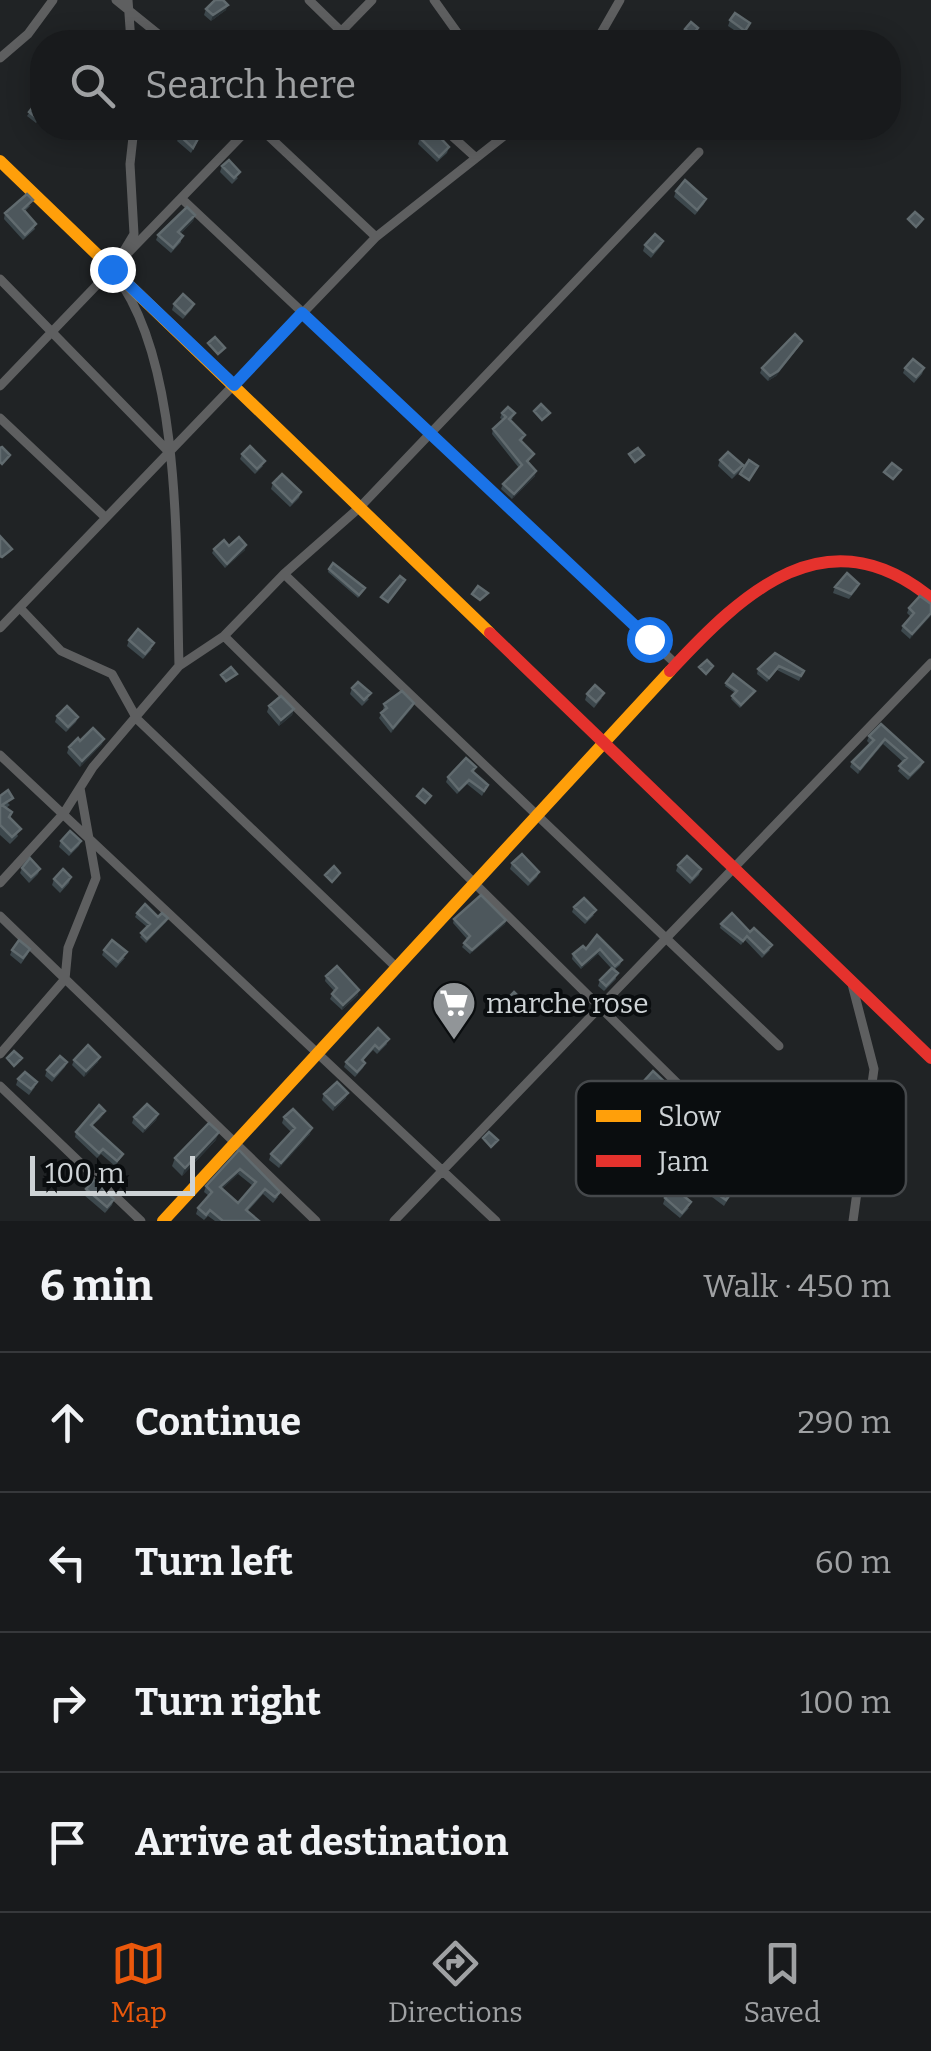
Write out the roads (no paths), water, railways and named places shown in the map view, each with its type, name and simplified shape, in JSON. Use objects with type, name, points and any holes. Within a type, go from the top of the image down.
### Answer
[{"type":"street","points":[[31,30],[53,0]]},
{"type":"street","points":[[116,0],[128,5],[155,30]]},
{"type":"street","points":[[309,0],[339,30]]},
{"type":"street","points":[[343,30],[372,0]]},
{"type":"street","points":[[434,0],[455,30]]},
{"type":"street","points":[[602,30],[616,4],[604,0]]},
{"type":"street","points":[[128,5],[130,30]]},
{"type":"street","points":[[0,58],[30,31]]},
{"type":"street","points":[[112,269],[134,234],[130,164],[133,140]]},
{"type":"street","points":[[0,386],[237,140]]},
{"type":"street","points":[[273,140],[376,236]]},
{"type":"street","points":[[456,140],[474,156]]},
{"type":"street","points":[[0,628],[376,236],[497,140]]},
{"type":"street","points":[[0,883],[64,813],[179,666],[224,636],[284,574],[360,507],[699,152]]},
{"type":"street","points":[[0,160],[931,1058]]},
{"type":"street","points":[[181,198],[676,665]]},
{"type":"street","points":[[112,269],[142,316],[169,452],[179,666]]},
{"type":"street","points":[[0,279],[169,452]]},
{"type":"street","points":[[0,418],[106,518]]},
{"type":"street","points":[[163,1221],[716,621],[820,559],[878,564],[908,578],[931,598]]},
{"type":"street","points":[[284,574],[778,1046]]},
{"type":"street","points":[[20,608],[60,650],[112,674],[137,719],[397,968]]},
{"type":"street","points":[[224,636],[675,1081]]},
{"type":"street","points":[[394,1221],[931,663]]},
{"type":"street","points":[[0,755],[496,1221]]},
{"type":"street","points":[[0,1054],[65,979],[68,948],[96,878],[80,788]]},
{"type":"street","points":[[0,916],[316,1221]]},
{"type":"street","points":[[851,982],[874,1069],[872,1081]]},
{"type":"street","points":[[0,1086],[141,1221]]},
{"type":"street","points":[[853,1221],[856,1196]]},
{"type":"place","name":"marche rose","points":[[454,1041]]}]
